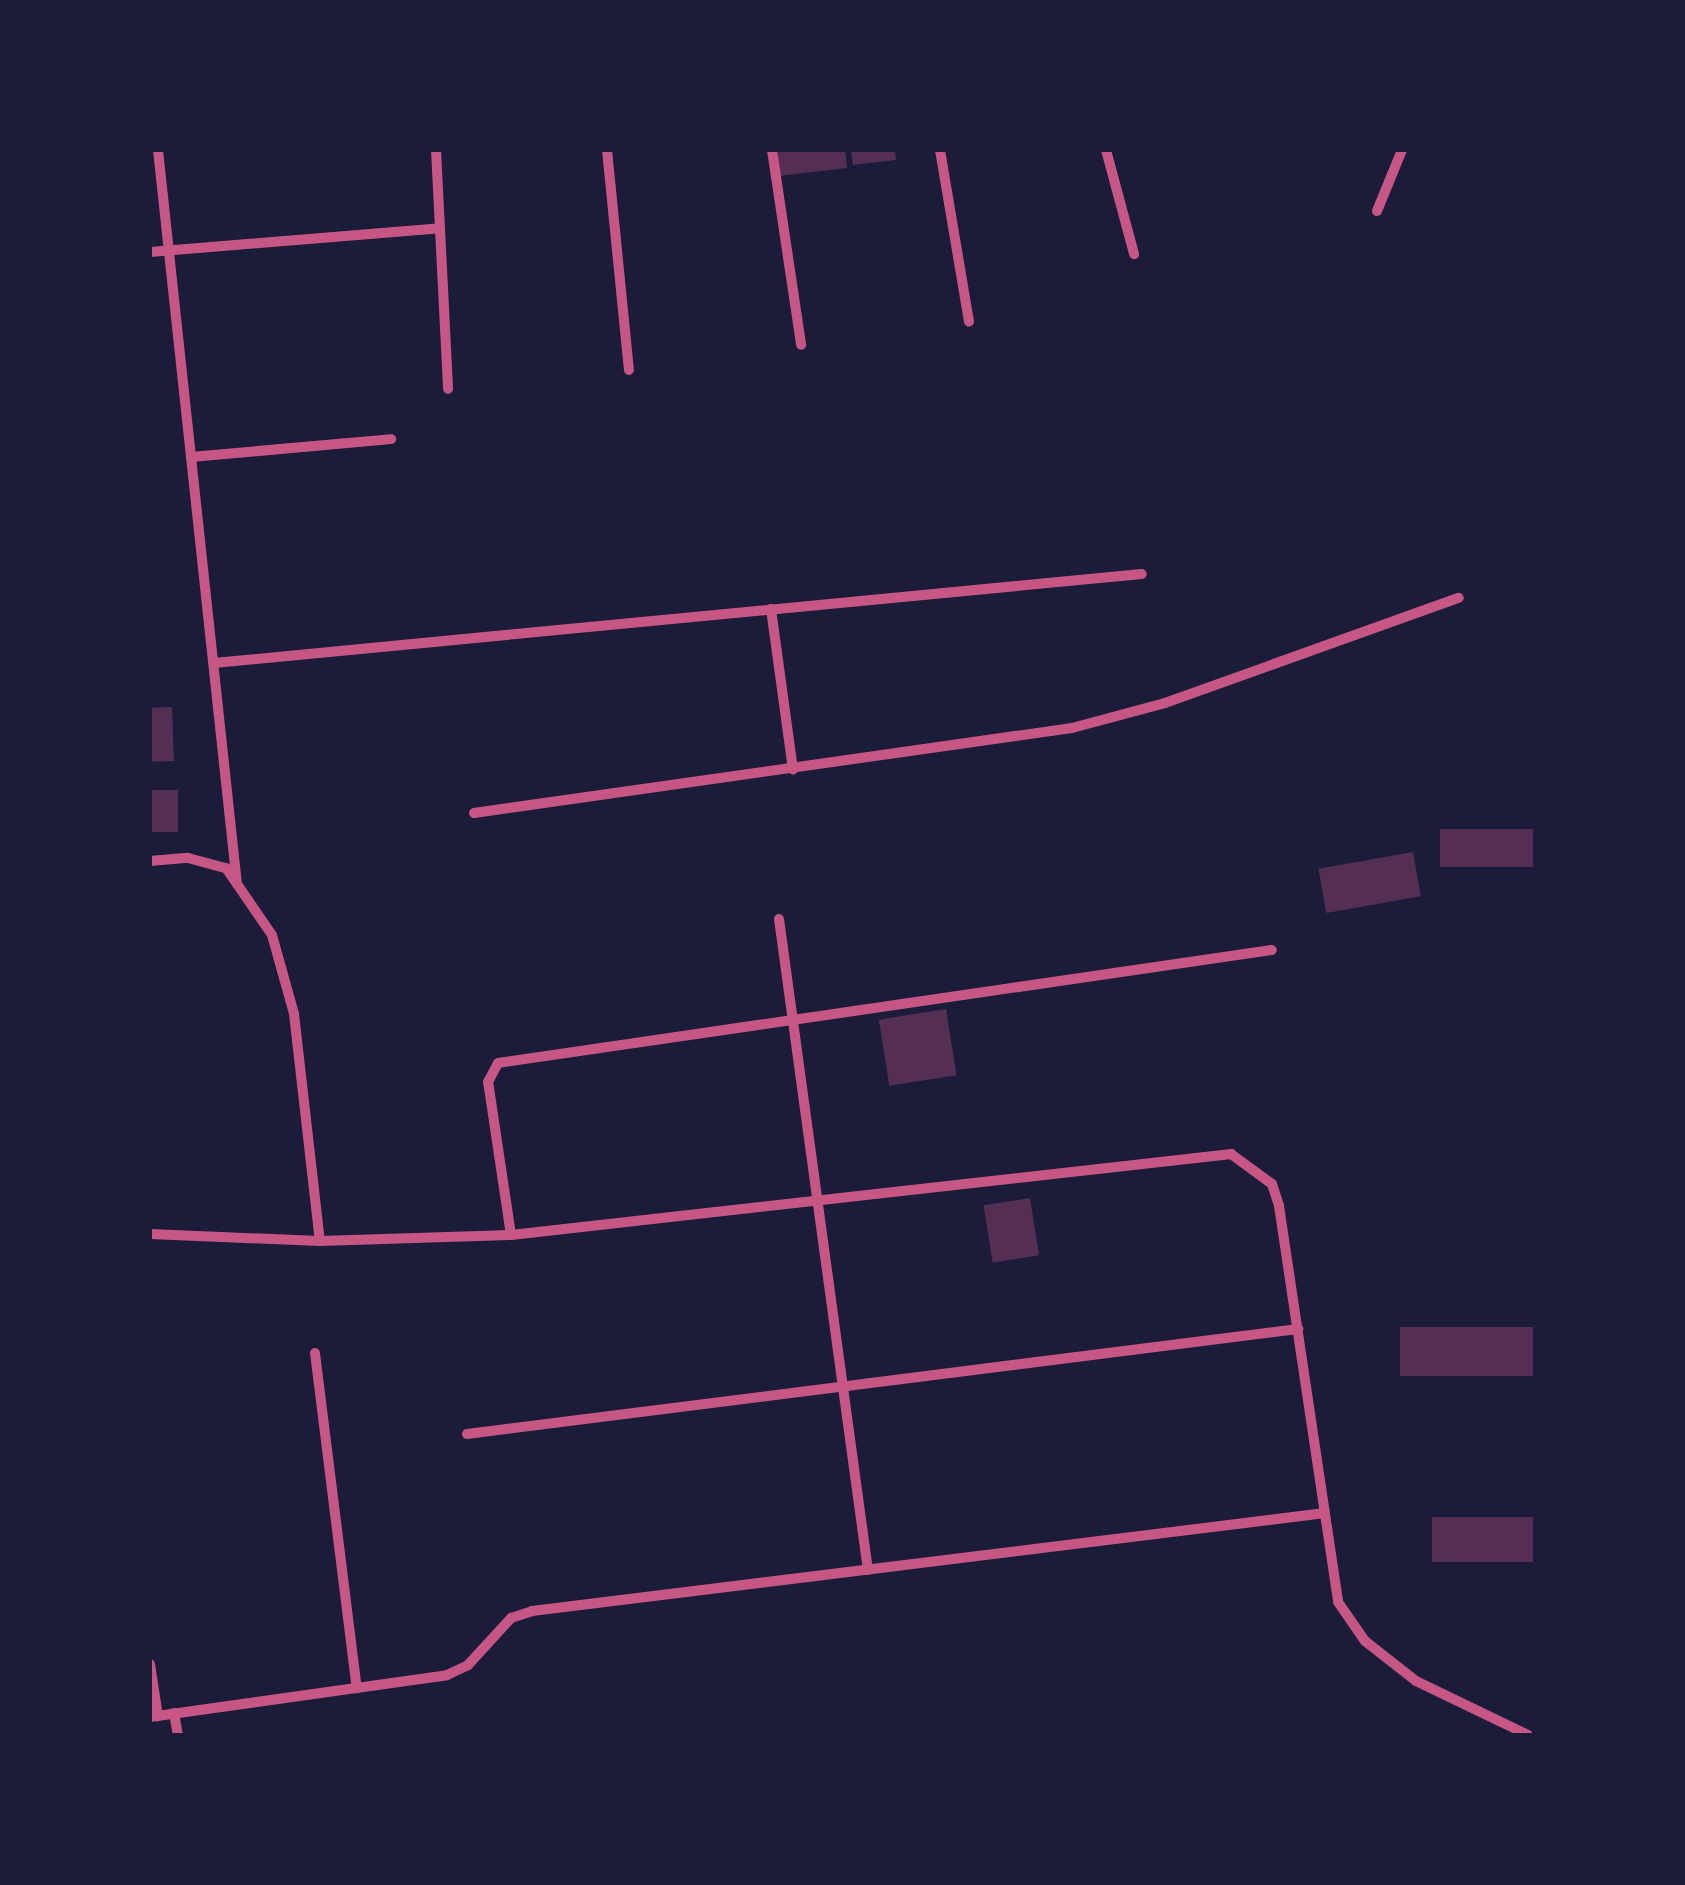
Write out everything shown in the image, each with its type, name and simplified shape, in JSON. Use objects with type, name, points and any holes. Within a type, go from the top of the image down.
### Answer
[{"type":"street","points":[[158,150],[238,884]]},
{"type":"street","points":[[436,150],[448,389]]},
{"type":"street","points":[[607,150],[629,370]]},
{"type":"street","points":[[772,150],[801,345]]},
{"type":"street","points":[[940,150],[970,322]]},
{"type":"street","points":[[1106,150],[1134,254]]},
{"type":"street","points":[[1377,210],[1402,150]]},
{"type":"street","points":[[150,252],[440,228]]},
{"type":"street","points":[[191,457],[391,439]]},
{"type":"street","points":[[214,663],[1142,574]]},
{"type":"street","points":[[474,812],[1072,728],[1165,703],[1459,598]]},
{"type":"street","points":[[770,609],[793,770]]},
{"type":"street","points":[[150,861],[211,861],[238,884],[272,935],[287,981],[320,1242]]},
{"type":"street","points":[[778,919],[795,1018],[868,1570]]},
{"type":"street","points":[[511,1234],[488,1082],[498,1062],[1272,950]]},
{"type":"street","points":[[150,1234],[320,1242],[511,1234],[1231,1154],[1272,1184],[1298,1328],[1338,1602],[1365,1641],[1416,1681],[1528,1735]]},
{"type":"street","points":[[467,1434],[1298,1328]]},
{"type":"street","points":[[315,1353],[356,1688]]},
{"type":"street","points":[[150,1664],[154,1716],[174,1714],[447,1674],[468,1664],[511,1618],[532,1612],[1325,1513]]},
{"type":"street","points":[[174,1714],[178,1735]]},
{"type":"building","points":[[776,150],[845,150],[847,168],[779,176]]},
{"type":"building","points":[[851,150],[895,150],[896,160],[853,165]]},
{"type":"building","points":[[172,707],[174,761],[152,762],[150,708]]},
{"type":"building","points":[[150,790],[178,790],[178,832],[150,832]]},
{"type":"building","points":[[1440,829],[1535,829],[1535,867],[1440,867]]},
{"type":"building","points":[[1413,852],[1421,896],[1326,913],[1318,869]]},
{"type":"building","points":[[946,1009],[956,1075],[889,1086],[879,1020]]},
{"type":"building","points":[[1030,1198],[1039,1255],[993,1263],[984,1205]]},
{"type":"building","points":[[1400,1327],[1535,1327],[1535,1376],[1400,1376]]},
{"type":"building","points":[[1432,1517],[1535,1517],[1535,1562],[1432,1562]]}]
